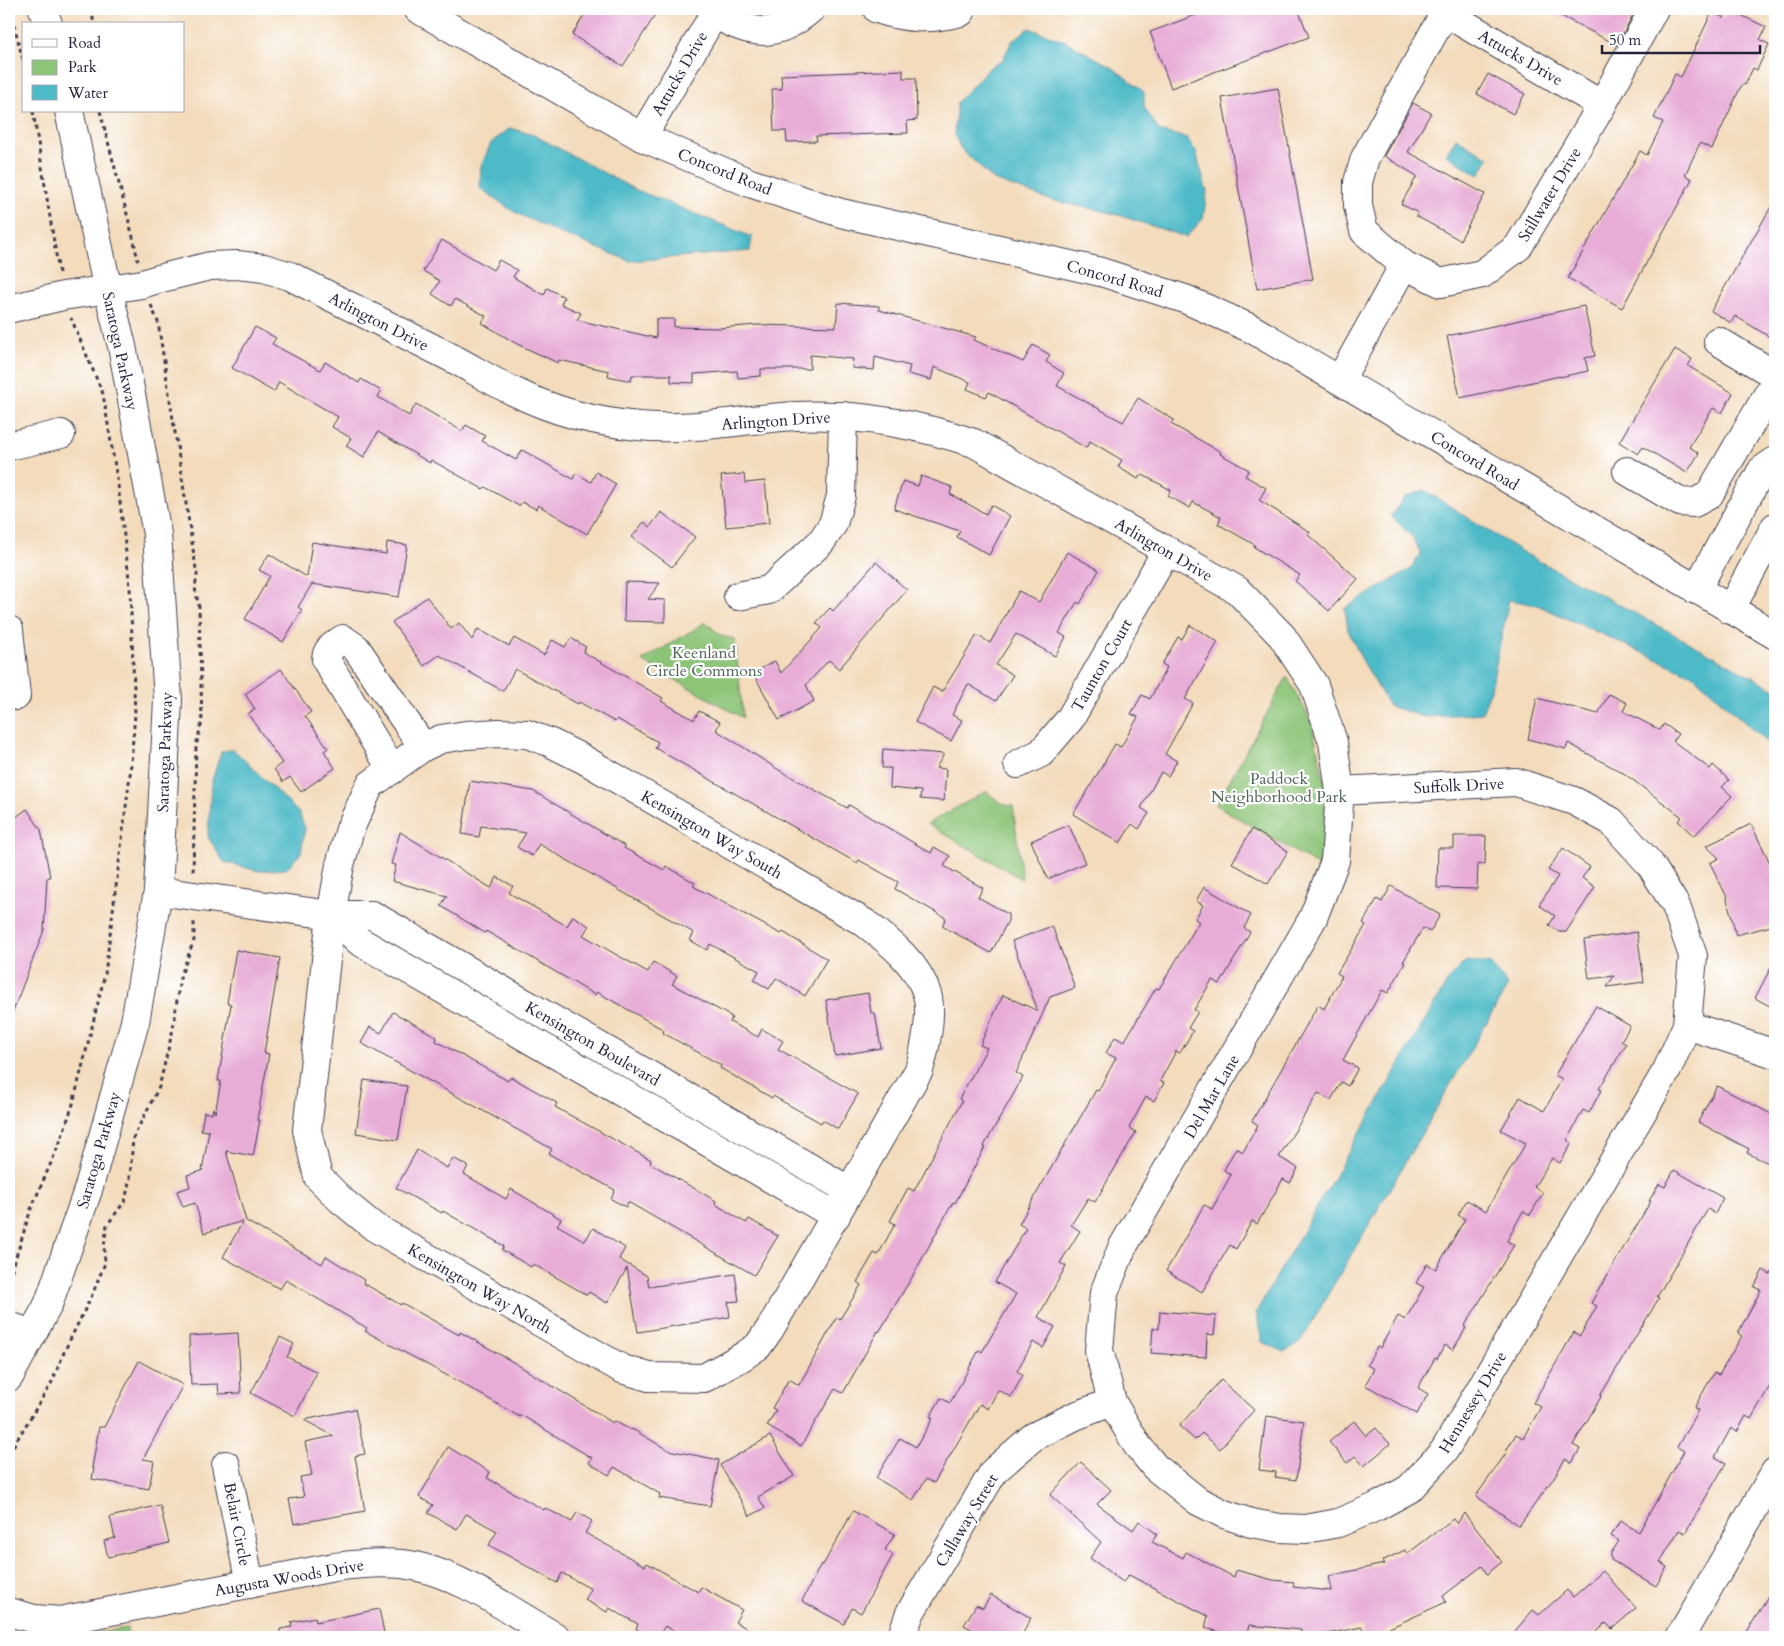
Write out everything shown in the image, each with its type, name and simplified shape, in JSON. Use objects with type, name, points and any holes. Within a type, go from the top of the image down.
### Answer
[{"type":"street","points":[[43,9],[47,22]]},
{"type":"street","name":"Concord Road","points":[[418,9],[642,137],[750,183],[841,213],[1101,272],[1185,299],[1252,328],[1775,635]]},
{"type":"street","points":[[716,11],[737,26],[751,31],[765,32],[785,26],[801,18],[811,9]]},
{"type":"street","points":[[877,9],[916,18],[939,18],[961,12]]},
{"type":"street","name":"Stillwater Drive","points":[[1442,10],[1365,158],[1358,182],[1358,206],[1364,231],[1404,265],[1441,283],[1482,274],[1518,247],[1602,104],[1654,9]]},
{"type":"street","name":"Attucks Drive","points":[[1442,10],[1602,104]]},
{"type":"street","name":"Attucks Drive","points":[[642,137],[716,11]]},
{"type":"street","name":"Saratoga Parkway","points":[[11,1366],[20,1330],[48,1304],[88,1190],[135,1022],[158,891],[168,700],[157,534],[122,346],[69,112]]},
{"type":"street","name":"Arlington Drive","points":[[9,309],[63,296],[142,284],[210,266],[237,265],[264,268],[299,280],[458,361],[517,394],[546,406],[576,415],[615,423],[671,427],[702,426],[796,416],[844,416],[904,424],[940,432],[974,443],[1237,590],[1282,636],[1314,685],[1333,742],[1340,791]]},
{"type":"street","points":[[1340,380],[1404,265]]},
{"type":"street","points":[[1718,341],[1775,375]]},
{"type":"street","points":[[1627,471],[1680,502],[1694,503],[1709,495],[1775,382]]},
{"type":"street","points":[[738,596],[768,590],[821,542],[833,524],[842,496],[844,416]]},
{"type":"street","points":[[9,446],[61,434]]},
{"type":"street","points":[[1696,590],[1762,470],[1775,461]]},
{"type":"street","points":[[1730,610],[1775,527]]},
{"type":"street","name":"Taunton Court","points":[[1018,764],[1041,752],[1070,719],[1167,550]]},
{"type":"street","points":[[9,630],[16,696]]},
{"type":"street","points":[[392,770],[326,660],[326,654],[331,647],[342,639],[356,648],[423,747]]},
{"type":"street","name":"Kensington Way South","points":[[331,915],[340,865],[350,829],[370,785],[423,747],[441,739],[499,733],[526,734],[551,743],[592,764],[865,923],[901,954],[915,971],[927,995],[928,1030],[919,1070],[836,1216]]},
{"type":"street","name":"Suffolk Drive","points":[[1340,791],[1516,782],[1574,801],[1611,821],[1650,864],[1676,906],[1693,956],[1687,1025]]},
{"type":"street","name":"Del Mar Lane","points":[[1112,1402],[1099,1350],[1104,1293],[1122,1248],[1313,918],[1335,860],[1340,791]]},
{"type":"street","name":"Kensington Boulevard","points":[[158,891],[331,915],[372,916],[850,1191]]},
{"type":"street","name":"Kensington Boulevard","points":[[331,915],[359,941],[836,1216]]},
{"type":"street","name":"Kensington Way North","points":[[331,915],[308,1130],[318,1178],[374,1227],[622,1369],[649,1377],[704,1378],[758,1346],[770,1329],[836,1216]]},
{"type":"street","points":[[1687,1025],[1775,1054]]},
{"type":"street","name":"Hennessey Drive","points":[[1112,1402],[1136,1446],[1154,1467],[1198,1500],[1224,1514],[1251,1523],[1280,1528],[1306,1529],[1338,1523],[1376,1507],[1409,1489],[1444,1451],[1668,1070],[1687,1025]]},
{"type":"street","name":"Callaway Street","points":[[903,1637],[910,1613],[994,1471],[1032,1437],[1075,1416],[1112,1402]]},
{"type":"street","name":"Belair Circle","points":[[226,1465],[250,1584]]},
{"type":"street","points":[[1680,1637],[1775,1472]]},
{"type":"street","name":"Augusta Woods Drive","points":[[9,1612],[34,1620],[60,1621],[368,1562],[411,1566],[452,1578],[556,1637]]},
{"type":"path","points":[[10,9],[22,56]]},
{"type":"path","points":[[91,9],[94,22]]},
{"type":"path","points":[[9,1279],[31,1209],[60,1142],[73,1104],[105,974],[130,775],[135,714],[130,586],[118,485],[103,394],[80,343],[63,296],[33,112]]},
{"type":"green space","name":"Keenland Circle Commons","points":[[706,622],[721,636],[735,639],[743,718],[642,661]]},
{"type":"green space","name":"Paddock Neighborhood Park","points":[[1287,677],[1311,721],[1325,784],[1326,829],[1319,866],[1216,805]]},
{"type":"green space","points":[[987,791],[998,801],[1013,806],[1022,879],[927,824]]},
{"type":"green space","points":[[127,1628],[128,1637],[71,1637]]},
{"type":"water","points":[[1029,28],[1065,41],[1112,67],[1144,92],[1144,107],[1159,131],[1187,138],[1196,152],[1207,192],[1203,219],[1186,237],[1112,213],[1050,200],[994,180],[961,149],[954,134],[957,102],[990,67],[1002,61],[1012,41]]},
{"type":"water","points":[[510,128],[534,135],[632,188],[752,237],[750,251],[630,261],[557,232],[514,212],[480,188],[481,166],[491,143]]},
{"type":"water","points":[[1456,138],[1489,158],[1479,175],[1446,155]]},
{"type":"water","points":[[1424,490],[1524,553],[1775,689],[1775,755],[1766,742],[1694,676],[1537,605],[1509,600],[1491,689],[1482,713],[1425,717],[1389,706],[1361,658],[1348,630],[1345,608],[1409,570],[1421,554],[1413,538],[1391,516],[1404,498]]},
{"type":"water","points":[[233,749],[299,813],[305,828],[301,853],[286,869],[258,871],[224,862],[208,837],[211,784],[221,752]]},
{"type":"water","points":[[1466,961],[1491,964],[1508,986],[1301,1341],[1285,1352],[1262,1342],[1256,1312],[1450,977]]},
{"type":"building","points":[[588,9],[659,9],[623,66],[572,35]]},
{"type":"building","points":[[1212,9],[1298,9],[1309,37],[1171,88],[1150,32]]},
{"type":"building","points":[[1548,9],[1636,9],[1617,45]]},
{"type":"building","points":[[1728,9],[1766,27],[1760,40],[1769,44],[1757,70],[1753,68],[1745,85],[1742,84],[1712,149],[1700,143],[1685,175],[1692,179],[1622,308],[1568,278],[1640,151],[1647,155],[1663,122],[1654,118],[1675,74],[1681,77],[1712,12],[1724,18]]},
{"type":"building","points":[[903,70],[903,78],[916,78],[917,120],[907,121],[908,133],[816,136],[817,141],[787,142],[786,131],[774,131],[772,89],[782,89],[781,75]]},
{"type":"building","points":[[1488,74],[1525,94],[1513,114],[1477,94]]},
{"type":"building","points":[[1278,88],[1313,279],[1257,289],[1222,98]]},
{"type":"building","points":[[1413,103],[1431,113],[1408,152],[1485,194],[1460,240],[1416,216],[1418,213],[1401,204],[1417,176],[1384,156]]},
{"type":"building","points":[[1775,200],[1775,340],[1735,316],[1731,323],[1711,311]]},
{"type":"building","points":[[442,240],[493,270],[499,260],[517,270],[513,277],[544,295],[547,288],[564,297],[561,304],[581,313],[577,320],[656,338],[656,319],[674,319],[674,327],[719,328],[757,325],[836,327],[838,303],[879,306],[879,310],[976,337],[974,340],[1023,362],[1033,345],[1050,355],[1046,362],[1064,373],[1057,386],[1123,422],[1138,398],[1174,420],[1171,424],[1249,470],[1245,476],[1266,488],[1259,500],[1310,532],[1308,535],[1358,579],[1329,611],[1295,581],[1300,575],[1254,547],[1255,545],[1218,524],[1221,517],[1193,502],[1190,508],[1168,496],[1171,490],[1141,474],[1138,479],[1118,467],[1122,460],[1090,441],[1086,448],[989,392],[986,397],[967,389],[970,382],[934,367],[931,380],[908,374],[910,366],[875,357],[874,370],[852,368],[853,359],[810,355],[810,369],[761,369],[761,376],[738,378],[737,371],[694,374],[694,383],[671,382],[671,375],[632,375],[631,381],[608,376],[609,371],[559,360],[558,363],[517,344],[482,323],[486,316],[455,299],[451,306],[432,294],[440,281],[423,271]]},
{"type":"building","points":[[1584,306],[1595,356],[1585,358],[1588,371],[1460,398],[1447,336]]},
{"type":"building","points":[[255,327],[276,338],[272,344],[320,370],[325,362],[359,383],[361,379],[381,391],[378,397],[409,416],[416,404],[462,431],[466,425],[485,436],[482,441],[516,460],[522,450],[573,479],[576,473],[591,482],[596,472],[616,484],[587,534],[538,505],[536,509],[522,502],[519,506],[485,487],[483,489],[431,460],[430,463],[378,432],[364,457],[346,446],[351,438],[332,427],[338,417],[279,382],[274,392],[232,368]]},
{"type":"building","points":[[1675,349],[1692,359],[1688,366],[1733,393],[1722,413],[1713,408],[1689,447],[1699,453],[1687,473],[1643,447],[1638,454],[1619,442]]},
{"type":"building","points":[[744,474],[745,483],[765,481],[769,523],[726,527],[721,476]]},
{"type":"building","points":[[921,476],[952,487],[950,494],[986,514],[991,505],[1010,516],[989,555],[957,537],[960,531],[894,509],[903,481],[918,486]]},
{"type":"building","points":[[661,512],[695,537],[672,567],[632,537],[644,522],[650,527]]},
{"type":"building","points":[[312,542],[386,554],[387,542],[407,545],[399,597],[312,584],[298,607],[302,610],[283,642],[245,619],[270,576],[259,570],[269,554],[307,577]]},
{"type":"building","points":[[1067,552],[1099,570],[1080,604],[1077,602],[1059,633],[1066,637],[1055,656],[1016,634],[996,665],[1013,675],[996,701],[968,684],[952,715],[962,720],[951,741],[915,722],[933,687],[942,692],[977,635],[990,643],[1019,591],[1039,602]]},
{"type":"building","points":[[876,562],[907,590],[839,669],[829,660],[806,685],[814,701],[779,720],[753,673],[775,661],[781,673],[822,628],[816,623],[830,608],[833,611]]},
{"type":"building","points":[[625,582],[660,583],[648,599],[665,600],[665,622],[624,621]]},
{"type":"building","points":[[427,597],[451,629],[459,623],[472,640],[478,629],[509,646],[514,638],[544,655],[552,640],[565,647],[571,638],[586,647],[583,652],[663,698],[661,701],[694,720],[699,711],[720,722],[716,730],[779,770],[847,808],[849,805],[931,853],[934,847],[950,856],[944,866],[983,888],[978,897],[1008,914],[1008,921],[991,953],[942,926],[946,918],[895,889],[898,882],[859,860],[857,863],[655,748],[658,742],[617,719],[615,722],[579,702],[578,704],[515,669],[503,691],[439,655],[424,666],[392,622]]},
{"type":"building","points":[[1190,625],[1218,642],[1185,699],[1193,703],[1165,754],[1177,761],[1168,776],[1161,772],[1141,808],[1149,813],[1139,829],[1132,824],[1120,843],[1073,814],[1115,744],[1121,747],[1138,717],[1131,714],[1142,695],[1150,699],[1167,667],[1162,664],[1178,637],[1182,639]]},
{"type":"building","points":[[281,669],[311,712],[305,716],[328,748],[324,751],[335,768],[301,792],[290,777],[283,782],[274,769],[282,763],[248,714],[255,709],[245,694]]},
{"type":"building","points":[[1609,694],[1627,703],[1623,711],[1660,730],[1664,724],[1678,734],[1673,741],[1710,769],[1713,765],[1729,780],[1722,787],[1732,796],[1694,836],[1678,821],[1682,817],[1625,774],[1568,743],[1566,749],[1528,739],[1537,698],[1598,714]]},
{"type":"building","points":[[883,749],[944,754],[936,768],[946,769],[944,801],[920,799],[921,791],[890,788],[891,768],[882,768]]},
{"type":"building","points":[[470,781],[533,791],[625,846],[624,848],[664,870],[666,866],[695,883],[693,886],[781,934],[783,932],[827,959],[805,996],[776,978],[769,989],[754,980],[759,971],[710,944],[707,950],[690,940],[694,933],[539,844],[532,856],[517,847],[526,833],[481,826],[479,837],[462,834]]},
{"type":"building","points":[[27,809],[41,830],[50,877],[47,878],[44,930],[9,1019],[9,822]]},
{"type":"building","points":[[1751,824],[1775,873],[1775,925],[1736,935],[1726,895],[1710,863],[1719,858],[1706,846]]},
{"type":"building","points":[[1069,825],[1085,863],[1048,879],[1031,841]]},
{"type":"building","points":[[1252,829],[1288,851],[1268,884],[1232,863]]},
{"type":"building","points":[[400,832],[491,888],[497,877],[513,886],[509,893],[567,926],[573,916],[589,926],[583,935],[648,972],[653,962],[677,976],[672,984],[732,1017],[730,1022],[758,1037],[762,1029],[783,1041],[778,1049],[858,1094],[838,1129],[823,1120],[821,1123],[773,1096],[772,1098],[720,1068],[721,1065],[663,1033],[664,1030],[597,992],[595,995],[486,931],[485,933],[441,906],[447,896],[392,881],[396,865],[391,864]]},
{"type":"building","points":[[1454,836],[1486,836],[1485,865],[1478,864],[1477,889],[1437,888],[1438,848],[1454,848]]},
{"type":"building","points":[[1563,848],[1590,867],[1582,878],[1595,887],[1566,932],[1559,932],[1549,925],[1555,916],[1539,905],[1558,876],[1548,870]]},
{"type":"building","points":[[1391,886],[1440,915],[1430,932],[1423,928],[1388,993],[1382,990],[1343,1060],[1358,1068],[1348,1086],[1341,1082],[1331,1100],[1318,1093],[1279,1157],[1298,1168],[1290,1183],[1283,1179],[1257,1224],[1252,1221],[1236,1249],[1230,1245],[1202,1292],[1166,1271],[1204,1205],[1212,1209],[1231,1175],[1224,1170],[1236,1148],[1243,1152],[1258,1125],[1252,1121],[1318,1005],[1324,1009],[1342,976],[1337,973],[1366,925],[1363,923],[1377,899],[1382,902]]},
{"type":"building","points":[[1204,887],[1251,915],[1244,928],[1250,932],[1220,984],[1212,980],[1194,1010],[1198,1012],[1188,1028],[1193,1031],[1180,1053],[1176,1051],[1160,1081],[1164,1083],[1154,1101],[1146,1097],[1129,1128],[1136,1132],[1095,1202],[1088,1198],[1071,1225],[1080,1231],[1060,1263],[1066,1266],[1038,1317],[1055,1327],[1043,1348],[1033,1342],[1017,1371],[1023,1375],[1011,1397],[998,1390],[988,1409],[980,1404],[934,1483],[926,1479],[913,1500],[876,1478],[900,1438],[916,1447],[933,1418],[930,1417],[941,1398],[950,1403],[979,1350],[982,1352],[1016,1294],[995,1282],[1026,1228],[1019,1224],[1116,1058],[1106,1053],[1115,1037],[1124,1042],[1156,988],[1159,989],[1199,922],[1195,919],[1203,905],[1196,901]]},
{"type":"building","points":[[1052,926],[1075,988],[1050,997],[1016,1073],[1023,1077],[984,1146],[955,1203],[953,1202],[912,1277],[878,1331],[843,1393],[835,1389],[801,1446],[767,1426],[776,1410],[772,1408],[789,1379],[799,1385],[837,1317],[840,1319],[861,1285],[857,1282],[874,1253],[878,1255],[895,1224],[890,1221],[908,1188],[914,1191],[962,1101],[959,1099],[987,1048],[980,1045],[1003,995],[1038,1011],[1012,941]]},
{"type":"building","points":[[1637,932],[1644,982],[1607,987],[1614,976],[1589,979],[1584,940]]},
{"type":"building","points":[[236,950],[280,958],[264,1053],[269,1054],[257,1120],[260,1120],[253,1156],[226,1151],[246,1221],[322,1264],[326,1256],[364,1280],[363,1283],[459,1335],[460,1332],[613,1423],[614,1421],[632,1429],[668,1450],[719,1460],[710,1506],[659,1498],[660,1494],[614,1467],[609,1475],[589,1463],[592,1458],[521,1415],[520,1417],[365,1331],[367,1328],[286,1280],[280,1289],[223,1257],[243,1221],[204,1233],[195,1203],[183,1207],[177,1191],[190,1187],[187,1175],[202,1171],[209,1131],[201,1130],[204,1112],[212,1114],[213,1108],[215,1113],[221,1081],[218,1081],[231,1004],[227,1003]]},
{"type":"building","points":[[1775,960],[1775,1009],[1755,998]]},
{"type":"building","points":[[868,993],[871,1013],[875,1013],[881,1048],[835,1056],[826,1000]]},
{"type":"building","points":[[1596,1006],[1630,1026],[1621,1041],[1626,1044],[1599,1089],[1601,1090],[1589,1113],[1583,1110],[1567,1140],[1572,1143],[1560,1163],[1552,1158],[1534,1187],[1543,1193],[1530,1215],[1523,1211],[1507,1241],[1514,1245],[1464,1327],[1466,1328],[1453,1350],[1445,1345],[1437,1359],[1435,1358],[1418,1388],[1428,1394],[1417,1414],[1365,1385],[1374,1369],[1367,1365],[1377,1347],[1380,1348],[1398,1316],[1405,1320],[1424,1287],[1416,1283],[1427,1264],[1436,1269],[1465,1219],[1458,1215],[1467,1200],[1486,1211],[1526,1143],[1501,1130],[1520,1097],[1544,1111],[1562,1079],[1555,1075]]},
{"type":"building","points":[[393,1012],[437,1037],[436,1041],[508,1081],[511,1077],[557,1103],[555,1107],[651,1160],[650,1163],[716,1201],[715,1204],[746,1223],[749,1219],[778,1236],[754,1275],[628,1202],[626,1207],[611,1199],[615,1190],[549,1154],[552,1149],[361,1043],[370,1027],[381,1033]]},
{"type":"building","points":[[364,1080],[407,1086],[398,1140],[356,1133]]},
{"type":"building","points":[[1717,1086],[1775,1116],[1775,1166],[1747,1153],[1749,1149],[1698,1122]]},
{"type":"building","points":[[417,1150],[447,1168],[453,1158],[468,1166],[464,1174],[506,1199],[511,1189],[561,1219],[557,1225],[585,1241],[593,1228],[625,1248],[619,1259],[647,1276],[649,1287],[735,1274],[739,1301],[728,1302],[730,1317],[638,1332],[627,1268],[607,1303],[589,1292],[587,1295],[533,1264],[531,1267],[502,1250],[504,1246],[443,1211],[442,1213],[396,1188]]},
{"type":"building","points":[[1674,1170],[1723,1198],[1715,1214],[1708,1209],[1657,1297],[1659,1298],[1600,1396],[1573,1445],[1580,1449],[1572,1463],[1565,1459],[1519,1526],[1476,1496],[1507,1452],[1516,1434],[1523,1438],[1541,1407],[1533,1403],[1574,1332],[1580,1336],[1597,1306],[1591,1303],[1659,1184],[1665,1187]]},
{"type":"building","points":[[1775,1264],[1775,1377],[1751,1419],[1746,1416],[1737,1432],[1731,1428],[1715,1457],[1726,1463],[1685,1533],[1679,1530],[1660,1562],[1667,1567],[1656,1586],[1611,1560],[1611,1553],[1619,1541],[1611,1536],[1620,1521],[1639,1532],[1684,1451],[1677,1447],[1698,1410],[1694,1408],[1714,1373],[1719,1375],[1742,1336],[1738,1333],[1761,1290],[1754,1287],[1763,1270],[1770,1274]]},
{"type":"building","points":[[1160,1311],[1216,1316],[1214,1335],[1207,1334],[1206,1357],[1151,1353],[1153,1328],[1159,1329]]},
{"type":"building","points":[[238,1333],[241,1393],[219,1394],[218,1384],[191,1385],[189,1336]]},
{"type":"building","points":[[280,1337],[294,1344],[287,1357],[317,1372],[295,1416],[251,1393]]},
{"type":"building","points":[[139,1361],[183,1385],[143,1459],[154,1461],[149,1489],[92,1479],[99,1427],[104,1427]]},
{"type":"building","points":[[1221,1380],[1254,1410],[1220,1449],[1202,1433],[1195,1440],[1179,1426]]},
{"type":"building","points":[[355,1409],[365,1454],[355,1456],[365,1511],[294,1524],[289,1499],[304,1497],[300,1477],[312,1475],[305,1442],[334,1436],[304,1420]]},
{"type":"building","points":[[1266,1416],[1304,1421],[1296,1480],[1275,1477],[1276,1472],[1259,1470]]},
{"type":"building","points":[[1354,1421],[1366,1436],[1376,1428],[1390,1444],[1364,1466],[1355,1456],[1347,1463],[1329,1442]]},
{"type":"building","points":[[770,1436],[794,1476],[758,1497],[765,1508],[750,1516],[720,1465]]},
{"type":"building","points":[[448,1447],[490,1472],[487,1478],[544,1510],[545,1508],[572,1522],[577,1512],[592,1521],[585,1533],[645,1566],[647,1563],[698,1592],[701,1587],[742,1610],[735,1622],[763,1637],[685,1637],[665,1626],[658,1637],[651,1637],[636,1629],[638,1624],[609,1608],[607,1612],[585,1600],[591,1589],[562,1573],[557,1583],[489,1545],[497,1531],[466,1514],[457,1529],[428,1513],[433,1505],[419,1497]]},
{"type":"building","points":[[1081,1462],[1111,1490],[1097,1504],[1133,1530],[1139,1521],[1157,1534],[1152,1542],[1183,1558],[1186,1552],[1234,1577],[1236,1570],[1273,1580],[1294,1582],[1293,1587],[1332,1591],[1329,1576],[1384,1564],[1382,1561],[1405,1550],[1407,1554],[1453,1519],[1457,1524],[1464,1513],[1502,1562],[1487,1574],[1482,1566],[1443,1596],[1446,1602],[1385,1630],[1385,1633],[1365,1637],[1362,1627],[1312,1637],[1300,1637],[1301,1630],[1249,1625],[1246,1637],[1238,1637],[1205,1628],[1208,1616],[1129,1575],[1123,1582],[1090,1558],[1101,1542],[1050,1495]]},
{"type":"building","points":[[160,1505],[169,1543],[108,1557],[104,1541],[115,1538],[110,1517]]},
{"type":"building","points":[[853,1511],[895,1534],[885,1550],[893,1555],[861,1613],[852,1608],[844,1624],[802,1601],[821,1564],[823,1565]]},
{"type":"building","points":[[1603,1571],[1636,1608],[1612,1629],[1606,1623],[1589,1637],[1510,1637],[1533,1610],[1539,1615],[1567,1590],[1573,1597]]},
{"type":"building","points":[[1775,1584],[1775,1637],[1744,1637]]},
{"type":"building","points":[[991,1595],[1031,1618],[1021,1637],[985,1637],[964,1625],[976,1605],[983,1608]]},
{"type":"building","points":[[379,1609],[385,1637],[280,1637],[280,1629],[292,1627],[291,1622],[315,1617],[316,1622]]}]
